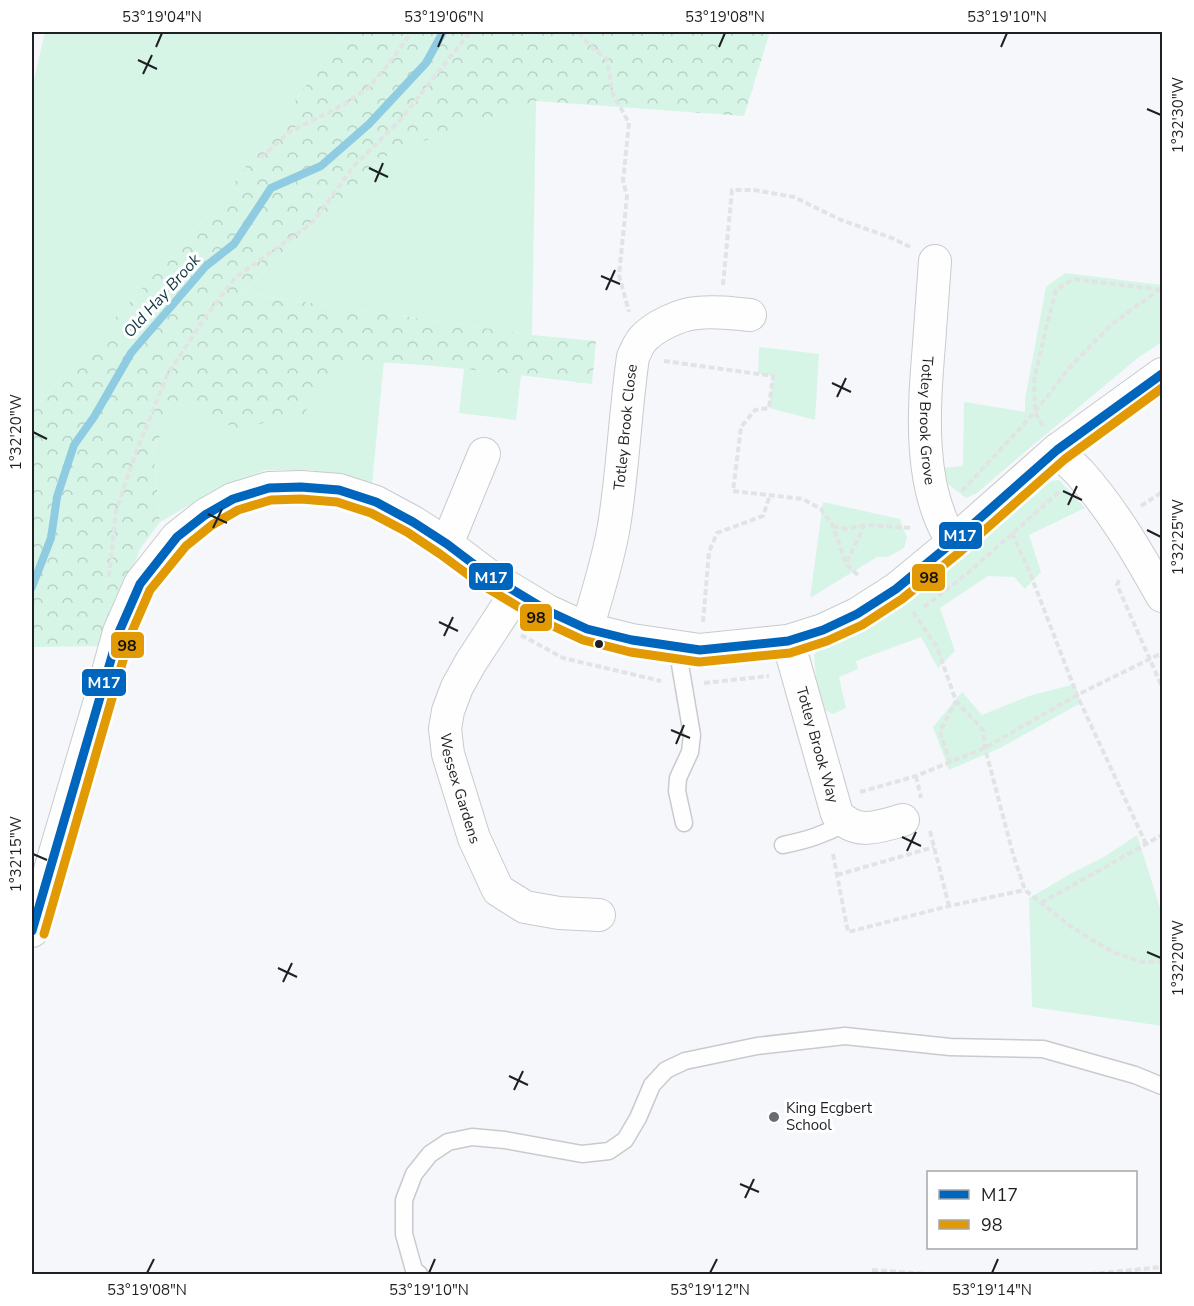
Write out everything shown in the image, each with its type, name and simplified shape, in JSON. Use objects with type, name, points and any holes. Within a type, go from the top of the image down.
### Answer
[{"type":"street","name":"Totley Brook Grove","points":[[935,261],[925,389],[926,452],[934,502],[945,529]]},
{"type":"street","points":[[637,349],[651,331],[668,322],[694,313],[735,314]]},
{"type":"street","name":"Totley Brook Close","points":[[587,629],[605,568],[613,529],[637,349]]},
{"type":"street","points":[[32,931],[119,632],[140,584],[177,537],[205,515],[232,499],[269,488],[301,487],[339,490],[376,502],[447,544],[516,593],[587,629],[632,640],[688,649],[788,641],[823,630],[857,614],[889,594],[945,529],[1162,374]]},
{"type":"street","points":[[1057,450],[1086,481],[1134,546],[1162,596]]},
{"type":"street","points":[[447,544],[484,454]]},
{"type":"street","name":"Wessex Gardens","points":[[516,593],[457,687],[448,711],[445,729],[448,754],[474,838],[498,890],[525,907],[559,913],[599,915]]},
{"type":"street","name":"Totley Brook Way","points":[[788,641],[836,818]]},
{"type":"street","points":[[836,818],[855,827],[875,828],[918,818]]},
{"type":"lane","points":[[684,823],[677,791],[678,778],[690,752],[692,735],[688,649]]},
{"type":"lane","points":[[783,845],[809,840],[836,818]]},
{"type":"lane","points":[[419,1275],[414,1270],[404,1234],[404,1200],[414,1174],[430,1154],[448,1142],[472,1137],[505,1140],[582,1154],[609,1151],[626,1140],[652,1085],[666,1070],[685,1061],[757,1046],[845,1036],[950,1047],[1043,1049],[1135,1075],[1162,1086]]},
{"type":"path","points":[[261,158],[289,132],[343,105],[368,88],[412,32]]},
{"type":"path","points":[[108,582],[116,511],[135,455],[168,373],[236,277],[312,223],[354,166],[401,119],[470,32]]},
{"type":"path","points":[[579,32],[588,44],[606,59],[612,92],[629,123],[623,181],[627,196],[620,275],[637,349],[773,376],[769,408],[754,410],[741,427],[733,490],[803,499],[821,509],[833,526],[846,564],[889,594],[937,647],[956,701],[983,730],[985,748],[1013,855],[1025,890],[1070,926],[1112,952],[1143,962],[1162,963]]},
{"type":"path","points":[[735,314],[732,190],[754,190],[794,197],[841,220],[892,238],[935,261]]},
{"type":"path","points":[[1057,450],[1035,412],[1034,381],[1056,290],[1073,279],[1161,290]]},
{"type":"path","points":[[833,526],[846,529],[865,525],[945,529],[1071,366],[1112,324],[1161,290]]},
{"type":"path","points":[[688,649],[708,552],[717,533],[763,516],[770,495]]},
{"type":"path","points":[[846,564],[865,525]]},
{"type":"path","points":[[1012,533],[1028,568],[1077,695],[1146,844]]},
{"type":"path","points":[[1134,546],[1117,585],[1162,686]]},
{"type":"path","points":[[1025,890],[949,906],[848,932],[837,875],[836,818],[916,776],[985,748],[1077,695],[1162,652]]},
{"type":"path","points":[[950,763],[940,731],[956,701]]},
{"type":"path","points":[[916,776],[918,818],[934,847],[949,906]]},
{"type":"path","points":[[1041,903],[1162,835]]},
{"type":"path","points":[[837,875],[934,847]]},
{"type":"path","points":[[1090,1275],[1162,1267]]},
{"type":"path","points":[[872,1270],[927,1275]]},
{"type":"green space","points":[[45,32],[346,32],[219,203],[44,397],[32,414],[32,88]]},
{"type":"green space","points":[[346,32],[770,32],[744,116],[536,101],[390,153],[242,293],[532,335],[596,341],[592,384],[434,366],[340,361],[303,415],[235,429],[183,397],[153,448],[160,522],[140,549],[104,646],[32,647],[32,414],[44,397],[219,203]]},
{"type":"green space","points":[[536,101],[532,335],[242,293],[390,153]]},
{"type":"green space","points":[[1065,273],[1162,285],[1162,342],[1139,357],[977,493],[966,498],[948,484],[944,468],[963,466],[964,402],[1025,412],[1025,399],[1046,287]]},
{"type":"green space","points":[[759,347],[819,354],[815,420],[769,408],[773,376],[758,374]]},
{"type":"green space","points":[[339,361],[384,361],[372,484],[312,470],[266,470],[214,491],[160,522],[153,448],[183,397],[303,415]]},
{"type":"green space","points":[[464,369],[521,375],[516,420],[459,413]]},
{"type":"green space","points":[[1059,480],[1085,508],[1029,535],[1041,572],[1025,589],[1014,577],[988,576],[940,608],[955,651],[938,668],[921,637],[856,661],[858,669],[839,677],[846,708],[833,714],[825,710],[816,678],[814,655],[821,647],[863,628],[923,587],[972,547],[1036,486]]},
{"type":"green space","points":[[823,502],[900,519],[907,538],[904,548],[888,557],[877,557],[810,598]]},
{"type":"green space","points":[[1075,684],[1081,703],[1000,748],[949,770],[933,727],[962,692],[982,715],[1029,696]]},
{"type":"green space","points":[[1137,835],[1162,914],[1162,1026],[1032,1007],[1029,898],[1104,857]]},
{"type":"waterway","name":"Old Hay Brook","points":[[32,587],[51,538],[57,497],[74,445],[94,417],[131,353],[206,266],[234,244],[271,188],[321,166],[369,124],[426,63],[443,32]]},
{"type":"transit line","name":"M17","points":[[32,931],[119,632],[140,584],[177,537],[205,515],[233,499],[269,488],[301,487],[339,490],[376,502],[447,544],[488,575],[548,611],[587,629],[632,640],[700,650],[788,641],[823,630],[857,614],[896,589],[1057,450],[1162,374]]},
{"type":"transit line","name":"98","points":[[44,934],[130,636],[150,590],[186,546],[212,525],[238,510],[271,500],[301,499],[337,502],[371,513],[407,532],[482,585],[542,621],[583,640],[630,652],[699,662],[790,653],[827,641],[862,625],[902,599],[961,551],[1065,459],[1162,388]]},
{"type":"place","name":"King Ecgbert School","points":[[774,1117]]}]
